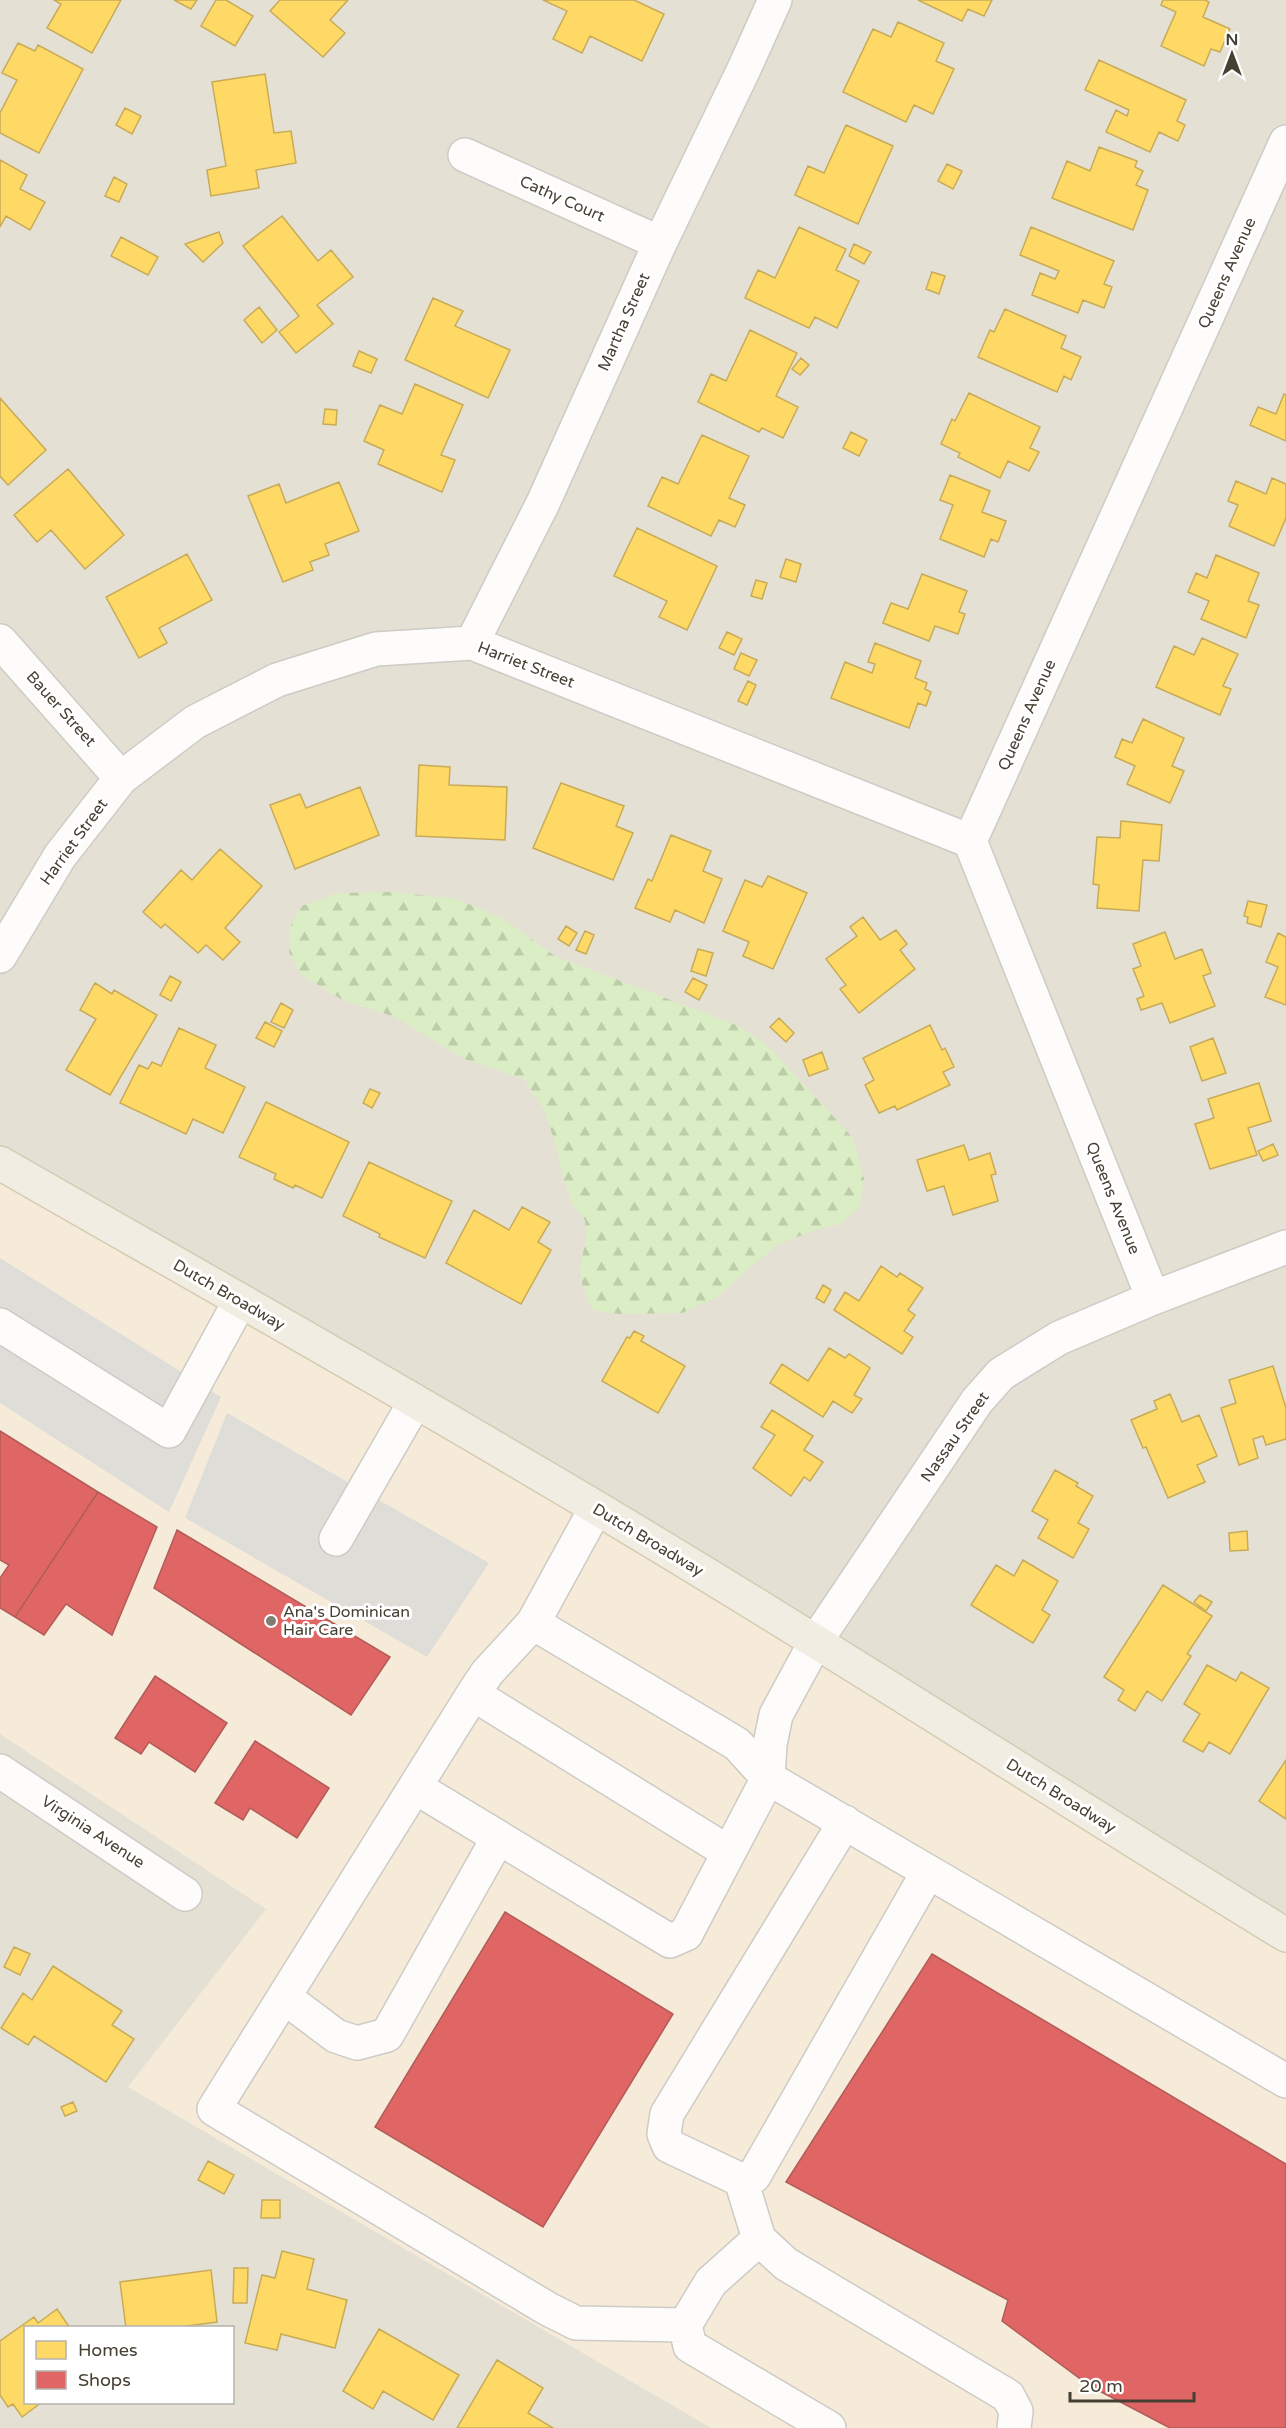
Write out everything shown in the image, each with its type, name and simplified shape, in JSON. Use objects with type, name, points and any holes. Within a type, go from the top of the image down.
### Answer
[{"type":"main road","name":"Dutch Broadway","points":[[0,1163],[416,1402],[816,1641],[1044,1786],[1286,1935]]},
{"type":"street","name":"Martha Street","points":[[471,643],[543,503],[660,243],[775,0]]},
{"type":"street","name":"Queens Avenue","points":[[1153,1298],[970,841],[1286,141]]},
{"type":"street","name":"Cathy Court","points":[[465,154],[660,243]]},
{"type":"street","name":"Bauer Street","points":[[0,641],[122,778]]},
{"type":"street","name":"Harriet Street","points":[[0,956],[60,856],[122,778],[195,722],[278,680],[376,649],[471,643],[970,841]]},
{"type":"street","name":"Nassau Street","points":[[768,1778],[770,1744],[776,1715],[816,1641],[976,1401],[1001,1374],[1059,1338],[1153,1298],[1286,1247]]},
{"type":"street","points":[[0,1325],[169,1431],[240,1301]]},
{"type":"street","points":[[336,1539],[416,1402]]},
{"type":"street","points":[[596,1509],[533,1623],[487,1673],[473,1694],[214,2109],[548,2309],[576,2323],[685,2325]]},
{"type":"street","points":[[533,1623],[738,1744],[768,1778],[1286,2081]]},
{"type":"street","points":[[473,1694],[728,1852]]},
{"type":"street","name":"Virginia Avenue","points":[[0,1772],[185,1894]]},
{"type":"street","points":[[415,1787],[670,1941],[686,1934],[768,1778]]},
{"type":"street","points":[[845,1822],[667,2114],[664,2134],[669,2146],[741,2180],[754,2176],[928,1872]]},
{"type":"street","points":[[284,1997],[336,2036],[357,2043],[387,2035],[498,1838]]},
{"type":"street","points":[[741,2180],[759,2239],[786,2264],[1008,2396],[1016,2411],[1014,2428]]},
{"type":"street","points":[[759,2239],[711,2282],[685,2325],[690,2346],[829,2428]]},
{"type":"shaded area","points":[[0,0],[1286,0],[1286,2428],[0,2428]]},
{"type":"shaded area","points":[[0,1172],[649,1554],[1286,1942],[1286,2428],[711,2428],[128,2087],[266,1909],[0,1734]]},
{"type":"shaded area","points":[[0,1258],[221,1397],[169,1512],[0,1403]]},
{"type":"shaded area","points":[[227,1413],[489,1563],[427,1657],[185,1518]]},
{"type":"green space","points":[[393,892],[457,899],[502,918],[555,956],[739,1026],[771,1049],[853,1138],[864,1179],[859,1208],[840,1224],[814,1230],[775,1246],[717,1297],[682,1313],[620,1314],[592,1310],[582,1284],[580,1269],[586,1238],[585,1220],[572,1204],[544,1110],[524,1079],[464,1059],[395,1017],[341,999],[300,974],[289,952],[289,928],[302,906],[337,893]]},
{"type":"building: Homes","points":[[54,0],[121,0],[92,53],[47,28],[61,4]]},
{"type":"building: Homes","points":[[174,0],[197,0],[191,9]]},
{"type":"building: Homes","points":[[216,0],[226,0],[253,16],[235,46],[201,26]]},
{"type":"building: Homes","points":[[280,0],[348,0],[330,20],[345,33],[323,57],[270,11]]},
{"type":"building: Homes","points":[[543,0],[634,0],[664,14],[642,61],[590,36],[582,53],[553,39],[567,11]]},
{"type":"building: Homes","points":[[918,0],[992,0],[984,16],[968,9],[962,21]]},
{"type":"building: Homes","points":[[1163,0],[1205,0],[1209,2],[1203,17],[1230,29],[1220,52],[1211,49],[1204,66],[1161,46],[1176,12],[1161,5]]},
{"type":"building: Homes","points":[[898,22],[944,43],[936,61],[954,69],[933,114],[914,105],[906,122],[843,92],[873,29],[891,37]]},
{"type":"building: Homes","points":[[18,43],[35,51],[38,45],[83,69],[39,153],[0,133],[0,113],[17,80],[2,73]]},
{"type":"building: Homes","points":[[1099,60],[1186,100],[1177,121],[1185,125],[1178,141],[1159,132],[1150,152],[1106,132],[1116,110],[1127,116],[1129,110],[1085,90]]},
{"type":"building: Homes","points":[[265,74],[274,133],[291,131],[296,163],[256,170],[259,188],[211,196],[207,170],[226,166],[212,82]]},
{"type":"building: Homes","points":[[125,108],[141,116],[132,134],[116,125]]},
{"type":"building: Homes","points":[[846,125],[893,146],[858,224],[795,195],[808,166],[824,173]]},
{"type":"building: Homes","points":[[1099,147],[1137,161],[1135,167],[1143,171],[1136,185],[1148,190],[1133,230],[1052,198],[1067,161],[1090,171]]},
{"type":"building: Homes","points":[[0,160],[27,175],[20,189],[45,202],[30,230],[6,216],[0,227]]},
{"type":"building: Homes","points":[[947,164],[962,171],[953,189],[938,181]]},
{"type":"building: Homes","points":[[114,177],[127,184],[119,202],[105,196]]},
{"type":"building: Homes","points":[[282,216],[318,261],[331,250],[353,277],[317,305],[333,324],[296,353],[279,332],[299,316],[243,246]]},
{"type":"building: Homes","points":[[799,227],[846,249],[836,270],[859,281],[837,328],[815,317],[809,328],[745,298],[758,270],[775,278]]},
{"type":"building: Homes","points":[[1031,227],[1114,261],[1104,284],[1112,287],[1104,308],[1083,300],[1078,313],[1032,295],[1040,273],[1055,279],[1059,271],[1020,255]]},
{"type":"building: Homes","points":[[219,232],[223,243],[203,262],[185,244]]},
{"type":"building: Homes","points":[[121,237],[158,257],[148,275],[111,256]]},
{"type":"building: Homes","points":[[854,244],[871,252],[864,264],[849,256]]},
{"type":"building: Homes","points":[[932,272],[945,276],[939,294],[926,289]]},
{"type":"building: Homes","points":[[433,298],[463,311],[455,326],[510,350],[488,398],[405,360]]},
{"type":"building: Homes","points":[[259,307],[277,330],[262,343],[244,320]]},
{"type":"building: Homes","points":[[1005,309],[1066,336],[1061,348],[1081,357],[1071,380],[1064,376],[1057,392],[978,357],[990,330],[994,332]]},
{"type":"building: Homes","points":[[750,330],[797,353],[776,396],[798,407],[783,438],[762,428],[759,432],[698,402],[711,374],[726,381]]},
{"type":"building: Homes","points":[[359,351],[377,359],[371,373],[353,366]]},
{"type":"building: Homes","points":[[801,358],[809,365],[800,375],[792,369]]},
{"type":"building: Homes","points":[[415,384],[463,405],[441,455],[455,460],[442,492],[378,464],[384,450],[364,441],[380,405],[402,414]]},
{"type":"building: Homes","points":[[969,393],[1040,427],[1030,448],[1039,452],[1029,471],[1008,461],[1000,478],[958,457],[960,453],[941,444],[952,419],[955,421]]},
{"type":"building: Homes","points":[[1284,394],[1286,395],[1286,441],[1250,425],[1258,407],[1276,414]]},
{"type":"building: Homes","points":[[0,398],[46,450],[8,485],[0,476]]},
{"type":"building: Homes","points":[[325,409],[337,410],[336,425],[323,424]]},
{"type":"building: Homes","points":[[851,432],[867,440],[859,456],[843,448]]},
{"type":"building: Homes","points":[[702,435],[749,456],[729,498],[745,505],[735,527],[719,520],[711,536],[648,506],[662,477],[678,484]]},
{"type":"building: Homes","points":[[68,469],[124,535],[85,569],[51,530],[37,542],[14,515]]},
{"type":"building: Homes","points":[[950,475],[990,491],[982,512],[1006,521],[998,542],[991,539],[984,557],[940,539],[953,505],[940,500]]},
{"type":"building: Homes","points":[[1272,478],[1286,484],[1286,518],[1274,546],[1229,526],[1238,505],[1228,501],[1236,481],[1266,494]]},
{"type":"building: Homes","points":[[339,482],[359,531],[325,544],[329,555],[310,562],[313,570],[283,582],[248,496],[279,484],[286,503]]},
{"type":"building: Homes","points":[[637,528],[717,566],[687,630],[659,617],[667,601],[614,576]]},
{"type":"building: Homes","points":[[187,554],[212,600],[159,628],[167,643],[139,658],[106,597]]},
{"type":"building: Homes","points":[[1216,555],[1259,573],[1248,601],[1259,605],[1246,638],[1201,619],[1209,601],[1188,592],[1196,573],[1207,578]]},
{"type":"building: Homes","points":[[786,559],[801,564],[796,582],[780,577]]},
{"type":"building: Homes","points":[[922,574],[967,591],[959,612],[965,614],[958,634],[935,626],[929,641],[883,623],[891,603],[908,609]]},
{"type":"building: Homes","points":[[756,580],[767,583],[762,599],[751,596]]},
{"type":"building: Homes","points":[[727,632],[742,639],[734,655],[719,648]]},
{"type":"building: Homes","points":[[1202,638],[1238,654],[1223,686],[1231,689],[1220,715],[1156,687],[1174,646],[1194,655]]},
{"type":"building: Homes","points":[[875,643],[921,661],[915,678],[927,683],[925,689],[931,692],[926,706],[918,703],[909,728],[831,698],[845,662],[872,673],[875,664],[868,662]]},
{"type":"building: Homes","points":[[741,653],[757,660],[749,676],[734,669]]},
{"type":"building: Homes","points":[[748,681],[756,685],[747,705],[738,701]]},
{"type":"building: Homes","points":[[1143,719],[1184,738],[1172,766],[1184,771],[1170,803],[1127,784],[1135,766],[1115,757],[1122,739],[1132,743]]},
{"type":"building: Homes","points":[[419,765],[450,767],[449,785],[507,787],[505,840],[416,836]]},
{"type":"building: Homes","points":[[561,783],[624,806],[616,826],[633,833],[613,880],[533,848]]},
{"type":"building: Homes","points":[[360,787],[379,835],[295,869],[270,805],[300,794],[306,808]]},
{"type":"building: Homes","points":[[1121,821],[1162,825],[1159,861],[1143,860],[1139,911],[1097,908],[1099,885],[1093,884],[1097,837],[1120,838]]},
{"type":"building: Homes","points":[[671,835],[711,851],[703,871],[722,879],[704,923],[675,910],[670,922],[635,908],[648,879],[652,881]]},
{"type":"building: Homes","points":[[220,849],[262,886],[225,928],[240,942],[223,960],[206,945],[198,953],[165,924],[161,928],[143,912],[181,870],[192,880]]},
{"type":"building: Homes","points":[[768,876],[807,893],[773,969],[743,956],[749,942],[723,931],[745,880],[762,887]]},
{"type":"building: Homes","points":[[1248,901],[1267,905],[1261,927],[1247,923],[1248,917],[1244,916]]},
{"type":"building: Homes","points":[[863,917],[880,940],[896,930],[907,944],[900,950],[915,969],[859,1013],[840,989],[846,985],[826,959],[857,936],[850,927]]},
{"type":"building: Homes","points":[[566,926],[577,933],[569,946],[558,939]]},
{"type":"building: Homes","points":[[585,931],[594,935],[586,954],[576,950]]},
{"type":"building: Homes","points":[[1165,932],[1175,959],[1202,949],[1211,973],[1203,976],[1215,1006],[1170,1023],[1162,1003],[1141,1010],[1137,999],[1144,996],[1133,969],[1141,966],[1133,944]]},
{"type":"building: Homes","points":[[1278,933],[1286,937],[1286,1005],[1265,997],[1278,967],[1266,962]]},
{"type":"building: Homes","points":[[698,949],[713,953],[706,976],[691,971]]},
{"type":"building: Homes","points":[[170,976],[181,982],[171,1001],[160,995]]},
{"type":"building: Homes","points":[[693,978],[707,985],[699,1000],[685,992]]},
{"type":"building: Homes","points":[[95,983],[112,994],[114,990],[157,1015],[110,1095],[66,1070],[96,1019],[80,1010]]},
{"type":"building: Homes","points":[[281,1003],[293,1010],[284,1028],[271,1022]]},
{"type":"building: Homes","points":[[779,1018],[794,1033],[786,1042],[770,1027]]},
{"type":"building: Homes","points":[[265,1022],[282,1031],[274,1047],[256,1038]]},
{"type":"building: Homes","points":[[930,1025],[942,1050],[945,1048],[954,1067],[943,1072],[950,1085],[897,1110],[895,1106],[879,1113],[865,1085],[874,1080],[863,1058]]},
{"type":"building: Homes","points":[[179,1028],[216,1045],[205,1068],[245,1087],[223,1133],[193,1119],[186,1134],[120,1103],[139,1065],[148,1069],[152,1062],[161,1066]]},
{"type":"building: Homes","points":[[1213,1038],[1226,1073],[1202,1081],[1190,1047]]},
{"type":"building: Homes","points":[[822,1052],[828,1069],[809,1076],[803,1060]]},
{"type":"building: Homes","points":[[1259,1083],[1271,1121],[1248,1128],[1257,1155],[1210,1169],[1195,1124],[1214,1118],[1208,1099]]},
{"type":"building: Homes","points":[[370,1089],[380,1093],[372,1108],[363,1103]]},
{"type":"building: Homes","points":[[266,1102],[349,1142],[322,1198],[295,1185],[293,1188],[274,1179],[276,1174],[239,1157]]},
{"type":"building: Homes","points":[[1273,1144],[1278,1155],[1263,1161],[1258,1151]]},
{"type":"building: Homes","points":[[964,1145],[969,1160],[990,1153],[996,1174],[991,1175],[998,1201],[953,1215],[944,1186],[927,1191],[917,1160]]},
{"type":"building: Homes","points":[[369,1162],[452,1201],[425,1258],[379,1237],[380,1234],[343,1216]]},
{"type":"building: Homes","points":[[522,1207],[550,1222],[538,1242],[551,1250],[521,1304],[446,1263],[474,1210],[509,1230]]},
{"type":"building: Homes","points":[[881,1266],[897,1277],[900,1273],[923,1288],[908,1310],[915,1315],[904,1331],[913,1337],[902,1354],[834,1310],[845,1292],[859,1301]]},
{"type":"building: Homes","points":[[823,1285],[831,1290],[824,1303],[816,1298]]},
{"type":"building: Homes","points":[[634,1331],[644,1336],[641,1341],[685,1366],[658,1413],[602,1381],[627,1337],[630,1338]]},
{"type":"building: Homes","points":[[829,1348],[845,1358],[849,1354],[870,1368],[854,1395],[862,1399],[852,1413],[833,1401],[823,1417],[770,1383],[782,1364],[808,1381]]},
{"type":"building: Homes","points":[[1273,1366],[1286,1408],[1286,1439],[1266,1445],[1263,1436],[1253,1439],[1258,1458],[1239,1465],[1221,1408],[1236,1403],[1229,1380]]},
{"type":"building: Homes","points":[[1170,1394],[1182,1422],[1199,1415],[1217,1456],[1197,1465],[1205,1482],[1168,1498],[1146,1447],[1143,1448],[1131,1420],[1157,1409],[1154,1401]]},
{"type":"building: Homes","points":[[772,1410],[813,1436],[804,1450],[823,1462],[810,1481],[804,1477],[791,1496],[753,1468],[775,1435],[761,1427]]},
{"type":"building: Homes","points":[[1055,1470],[1078,1483],[1076,1486],[1093,1496],[1078,1523],[1089,1529],[1073,1558],[1038,1538],[1048,1520],[1032,1511]]},
{"type":"building: Homes","points":[[1247,1531],[1248,1550],[1230,1551],[1229,1533]]},
{"type":"building: Homes","points":[[1023,1560],[1058,1581],[1042,1610],[1050,1615],[1033,1643],[971,1605],[996,1565],[1014,1576]]},
{"type":"building: Homes","points":[[1163,1585],[1212,1616],[1187,1654],[1191,1656],[1162,1701],[1147,1691],[1135,1711],[1118,1700],[1124,1690],[1104,1677]]},
{"type":"building: Homes","points":[[1200,1595],[1212,1602],[1206,1611],[1194,1602]]},
{"type":"building: Homes","points":[[1207,1665],[1236,1681],[1241,1672],[1269,1688],[1230,1754],[1209,1742],[1203,1752],[1183,1741],[1200,1714],[1184,1704]]},
{"type":"building: Homes","points":[[1286,1760],[1286,1819],[1259,1801]]},
{"type":"building: Homes","points":[[14,1947],[30,1954],[20,1975],[4,1967]]},
{"type":"building: Homes","points":[[53,1966],[122,2011],[112,2025],[134,2039],[106,2082],[34,2036],[28,2045],[1,2028],[23,1993],[32,2000]]},
{"type":"building: Homes","points":[[73,2102],[77,2111],[65,2116],[61,2107]]},
{"type":"building: Homes","points":[[208,2161],[234,2175],[224,2194],[198,2180]]},
{"type":"building: Homes","points":[[262,2200],[280,2200],[280,2218],[261,2218]]},
{"type":"building: Homes","points":[[282,2251],[314,2259],[307,2289],[347,2300],[335,2348],[281,2334],[277,2350],[245,2343],[262,2275],[275,2278]]},
{"type":"building: Homes","points":[[234,2268],[248,2268],[247,2303],[233,2303]]},
{"type":"building: Homes","points":[[211,2270],[217,2322],[187,2326],[126,2326],[120,2282]]},
{"type":"building: Homes","points":[[57,2309],[69,2326],[24,2326],[24,2404],[39,2404],[22,2417],[13,2404],[8,2407],[0,2395],[0,2341],[34,2317],[38,2323]]},
{"type":"building: Homes","points":[[379,2329],[459,2375],[433,2420],[383,2391],[373,2409],[343,2391]]},
{"type":"building: Homes","points":[[497,2360],[543,2388],[528,2413],[553,2428],[457,2428]]},
{"type":"building: Shops","points":[[0,1431],[98,1492],[15,1617],[0,1608],[0,1578],[9,1565],[0,1560]]},
{"type":"building: Shops","points":[[98,1492],[157,1527],[112,1635],[66,1604],[44,1635],[15,1617]]},
{"type":"building: Shops","points":[[177,1530],[390,1657],[351,1715],[154,1588]]},
{"type":"building: Shops","points":[[155,1676],[227,1723],[195,1772],[149,1742],[141,1754],[115,1738]]},
{"type":"building: Shops","points":[[255,1741],[329,1788],[297,1838],[250,1808],[243,1820],[215,1803]]},
{"type":"building: Shops","points":[[505,1912],[673,2014],[543,2227],[375,2127]]},
{"type":"building: Shops","points":[[932,1954],[1286,2164],[1286,2428],[1170,2428],[1090,2386],[1002,2321],[1008,2300],[786,2182]]},
{"type":"place","name":"Ana's Dominican Hair Care","points":[[271,1621]]}]
